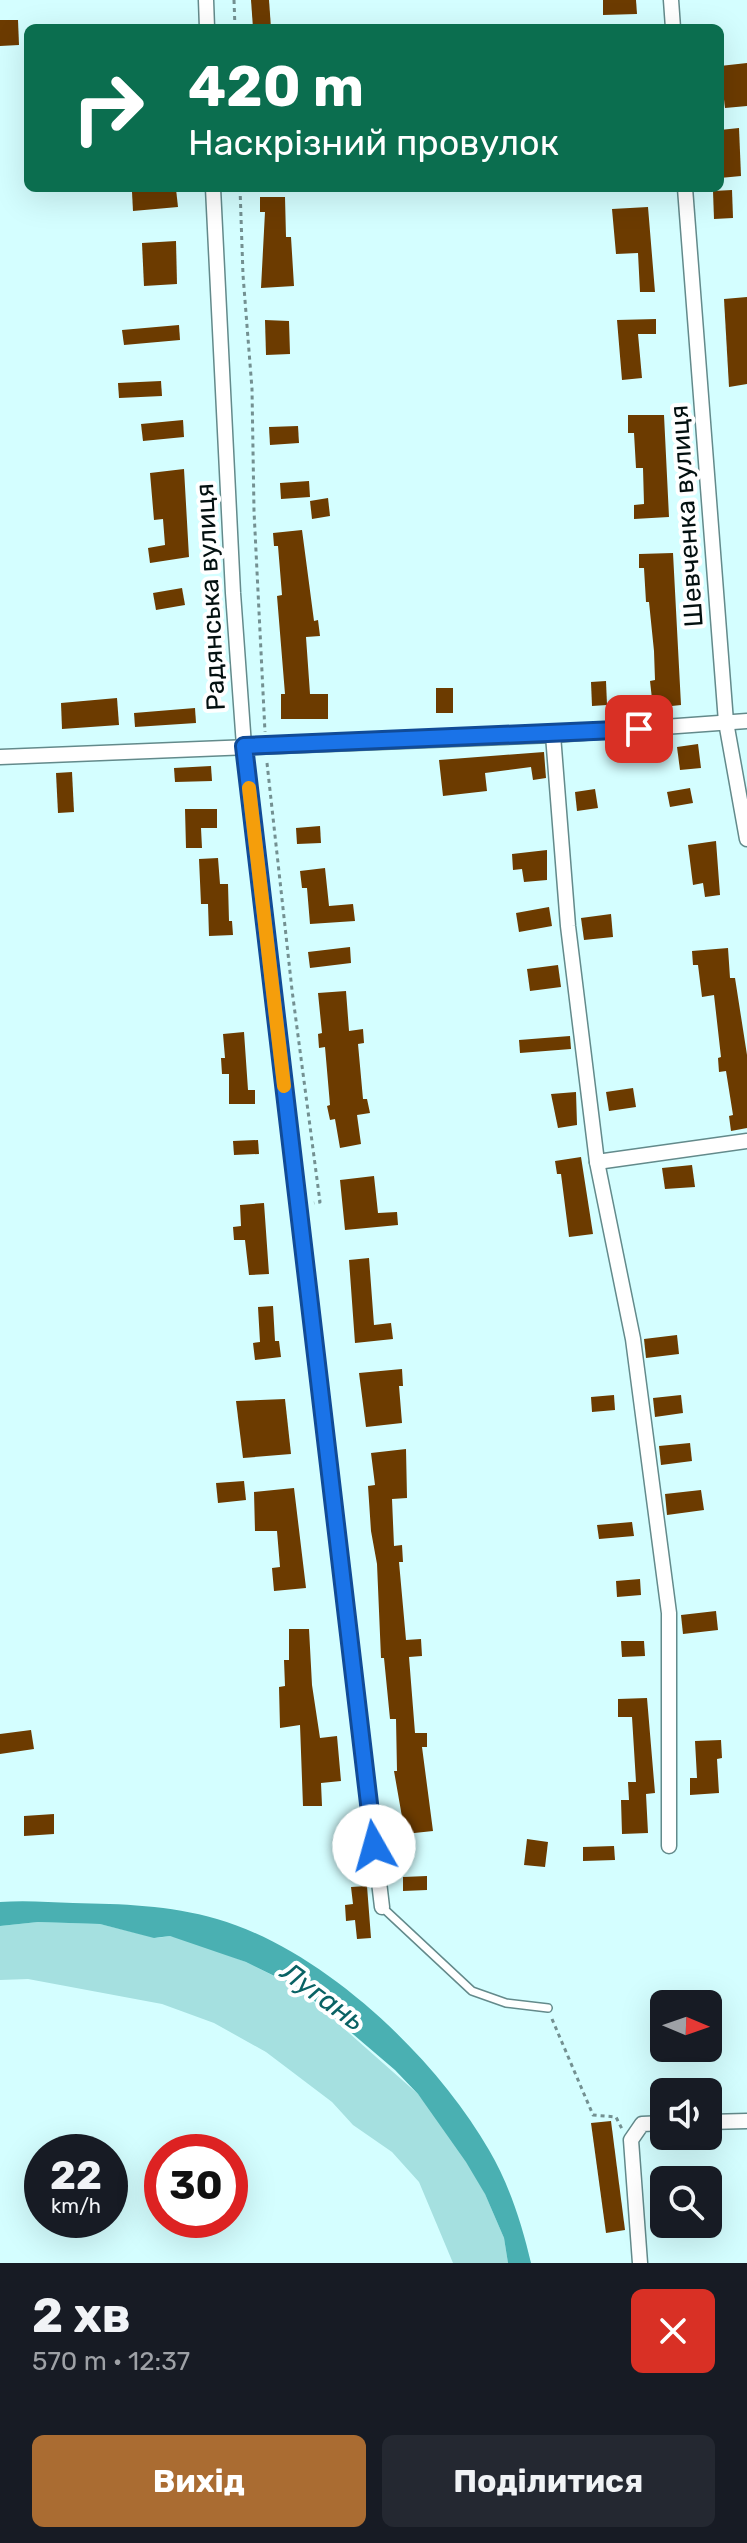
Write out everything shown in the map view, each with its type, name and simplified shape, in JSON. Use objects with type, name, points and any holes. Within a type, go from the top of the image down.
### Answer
[{"type":"street","points":[[206,0],[207,24]]},
{"type":"street","points":[[671,0],[673,24]]},
{"type":"street","name":"Радянська вулиця","points":[[213,192],[233,593],[244,746],[382,1907]]},
{"type":"street","name":"Шевченка вулиця","points":[[685,192],[726,722],[747,839]]},
{"type":"street","points":[[0,757],[553,735],[747,721]]},
{"type":"street","points":[[553,735],[568,926],[597,1162],[633,1339],[669,1613],[669,1846]]},
{"type":"street","points":[[597,1162],[747,1141]]},
{"type":"street","points":[[722,2122],[747,2121]]},
{"type":"street","points":[[640,2263],[631,2140],[642,2124],[650,2124]]},
{"type":"lane","points":[[382,1907],[472,1991],[506,2003],[548,2008]]},
{"type":"path","points":[[234,0],[235,24]]},
{"type":"path","points":[[240,192],[252,389],[254,511],[266,746],[292,990],[320,1202]]},
{"type":"path","points":[[555,2029],[593,2115],[616,2117],[631,2140]]},
{"type":"shaded area","points":[[38,1922],[100,1924],[157,1938],[170,1936],[186,1939],[246,1962],[298,1988],[418,2094],[470,2159],[504,2238],[508,2263],[453,2263],[419,2182],[392,2152],[353,2125],[332,2102],[266,2052],[214,2023],[162,2004],[28,1979],[0,1980],[0,1926]]},
{"type":"water","name":"Лугань","points":[[0,1902],[127,1905],[199,1914],[257,1934],[335,1980],[407,2044],[466,2114],[509,2190],[531,2263],[508,2263],[504,2238],[485,2194],[418,2094],[395,2070],[299,1988],[246,1962],[170,1936],[154,1938],[100,1924],[38,1922],[0,1926]]},
{"type":"building","points":[[251,0],[269,0],[271,24],[253,24]]},
{"type":"building","points":[[603,0],[636,0],[637,14],[603,15]]},
{"type":"building","points":[[0,20],[18,20],[19,45],[0,46]]},
{"type":"building","points":[[747,63],[747,106],[725,108],[724,66]]},
{"type":"building","points":[[739,128],[741,176],[724,178],[724,130]]},
{"type":"building","points":[[732,190],[733,218],[714,219],[713,192]]},
{"type":"building","points":[[132,192],[176,192],[178,207],[133,211]]},
{"type":"building","points":[[260,197],[285,197],[286,237],[291,237],[294,286],[261,288],[265,212],[260,212]]},
{"type":"building","points":[[648,207],[655,292],[640,292],[638,253],[616,254],[612,209]]},
{"type":"building","points":[[176,241],[177,284],[144,286],[142,243]]},
{"type":"building","points":[[747,297],[747,384],[729,387],[724,299]]},
{"type":"building","points":[[656,319],[656,334],[638,334],[642,378],[622,380],[617,320]]},
{"type":"building","points":[[265,320],[289,321],[290,354],[266,355]]},
{"type":"building","points":[[179,325],[180,340],[124,345],[122,330]]},
{"type":"building","points":[[161,381],[162,396],[119,398],[118,383]]},
{"type":"building","points":[[628,415],[664,415],[669,517],[634,519],[634,505],[644,504],[643,468],[636,468],[634,433],[628,433]]},
{"type":"building","points":[[183,420],[184,437],[143,441],[141,424]]},
{"type":"building","points":[[298,426],[299,443],[270,445],[269,427]]},
{"type":"building","points":[[184,469],[189,557],[150,563],[148,548],[165,545],[163,519],[154,520],[150,473]]},
{"type":"building","points":[[309,481],[310,497],[281,499],[280,483]]},
{"type":"building","points":[[328,498],[330,516],[312,519],[310,501]]},
{"type":"building","points":[[302,530],[314,621],[318,620],[320,636],[306,637],[310,694],[328,694],[328,719],[281,719],[281,694],[285,694],[277,596],[282,595],[278,546],[274,546],[273,533]]},
{"type":"building","points":[[673,553],[681,705],[653,708],[650,681],[655,680],[654,651],[644,568],[639,568],[639,554]]},
{"type":"building","points":[[182,588],[185,605],[156,610],[153,593]]},
{"type":"building","points":[[606,681],[607,705],[592,706],[591,682]]},
{"type":"building","points":[[436,688],[453,688],[453,713],[436,713]]},
{"type":"building","points":[[117,698],[119,725],[62,729],[61,703]]},
{"type":"building","points":[[195,708],[196,723],[135,727],[134,713]]},
{"type":"building","points":[[698,744],[701,768],[680,770],[677,747]]},
{"type":"building","points":[[544,752],[546,778],[533,780],[531,767],[485,773],[487,791],[443,796],[439,760]]},
{"type":"building","points":[[211,766],[212,781],[175,782],[174,768]]},
{"type":"building","points":[[72,772],[74,812],[58,813],[56,773]]},
{"type":"building","points":[[690,788],[693,803],[670,807],[667,792]]},
{"type":"building","points":[[595,789],[598,808],[577,811],[575,792]]},
{"type":"building","points":[[185,809],[217,809],[217,828],[201,828],[202,848],[186,848]]},
{"type":"building","points":[[320,826],[321,843],[297,844],[296,828]]},
{"type":"building","points":[[716,841],[720,895],[705,897],[703,883],[693,885],[688,845]]},
{"type":"building","points":[[547,850],[547,880],[524,882],[522,869],[513,870],[512,854]]},
{"type":"building","points":[[218,858],[220,884],[228,884],[229,921],[232,921],[233,935],[209,936],[208,904],[201,904],[199,859]]},
{"type":"building","points":[[325,868],[329,906],[353,904],[355,921],[310,924],[307,888],[302,888],[300,871]]},
{"type":"building","points":[[549,907],[552,926],[519,932],[516,913]]},
{"type":"building","points":[[611,914],[613,937],[584,940],[581,918]]},
{"type":"building","points":[[350,947],[351,963],[310,968],[308,952]]},
{"type":"building","points":[[728,948],[730,978],[735,978],[747,1055],[747,1128],[731,1131],[729,1116],[733,1115],[726,1071],[719,1072],[718,1058],[721,1057],[714,995],[702,997],[698,965],[693,965],[692,951]]},
{"type":"building","points":[[558,965],[561,987],[530,991],[527,969]]},
{"type":"building","points":[[346,991],[349,1031],[363,1029],[364,1043],[358,1044],[363,1099],[367,1099],[370,1113],[357,1115],[361,1144],[340,1148],[335,1119],[330,1120],[327,1106],[330,1105],[325,1047],[319,1048],[318,1034],[322,1033],[318,993]]},
{"type":"building","points":[[244,1032],[248,1090],[255,1090],[255,1104],[229,1104],[229,1074],[222,1074],[221,1058],[225,1058],[223,1034]]},
{"type":"building","points":[[570,1036],[571,1049],[520,1053],[519,1040]]},
{"type":"building","points":[[633,1088],[636,1107],[609,1111],[606,1092]]},
{"type":"building","points":[[576,1092],[577,1125],[558,1128],[551,1094]]},
{"type":"building","points":[[258,1140],[259,1154],[234,1155],[233,1141]]},
{"type":"building","points":[[581,1157],[593,1234],[569,1237],[561,1174],[557,1174],[555,1161]]},
{"type":"building","points":[[692,1165],[695,1187],[665,1189],[662,1168]]},
{"type":"building","points":[[374,1176],[378,1213],[397,1212],[398,1225],[345,1230],[340,1180]]},
{"type":"building","points":[[264,1203],[269,1274],[249,1275],[245,1240],[234,1240],[233,1227],[241,1226],[240,1205]]},
{"type":"building","points":[[369,1258],[374,1325],[391,1323],[393,1339],[355,1343],[349,1260]]},
{"type":"building","points":[[273,1306],[275,1341],[279,1341],[281,1357],[255,1360],[253,1343],[260,1342],[258,1307]]},
{"type":"building","points":[[677,1335],[679,1354],[646,1358],[644,1339]]},
{"type":"building","points":[[402,1369],[403,1386],[399,1386],[402,1423],[366,1427],[359,1373]]},
{"type":"building","points":[[614,1395],[615,1410],[592,1412],[591,1397]]},
{"type":"building","points":[[681,1395],[683,1413],[655,1417],[653,1398]]},
{"type":"building","points":[[285,1399],[291,1454],[243,1458],[236,1401]]},
{"type":"building","points":[[690,1443],[692,1461],[661,1465],[659,1446]]},
{"type":"building","points":[[406,1449],[407,1498],[392,1499],[394,1546],[402,1545],[403,1562],[399,1562],[406,1640],[421,1639],[422,1656],[409,1657],[415,1733],[427,1733],[427,1747],[422,1747],[433,1831],[405,1834],[394,1771],[397,1771],[396,1719],[390,1719],[384,1658],[381,1658],[377,1564],[368,1486],[375,1485],[371,1453]]},
{"type":"building","points":[[244,1481],[246,1500],[218,1503],[216,1483]]},
{"type":"building","points":[[294,1488],[306,1588],[274,1591],[272,1568],[280,1567],[277,1531],[255,1531],[254,1492]]},
{"type":"building","points":[[701,1490],[704,1510],[667,1515],[665,1494]]},
{"type":"building","points":[[632,1522],[634,1536],[599,1539],[597,1525]]},
{"type":"building","points":[[640,1579],[641,1595],[617,1597],[616,1581]]},
{"type":"building","points":[[716,1611],[718,1630],[683,1634],[681,1615]]},
{"type":"building","points":[[289,1629],[309,1629],[312,1685],[320,1738],[337,1736],[341,1781],[321,1783],[322,1806],[303,1806],[300,1725],[280,1728],[279,1687],[285,1686],[284,1660],[289,1660]]},
{"type":"building","points":[[621,1641],[644,1641],[645,1656],[622,1657]]},
{"type":"building","points":[[647,1698],[655,1793],[646,1794],[648,1833],[622,1834],[621,1800],[629,1800],[628,1782],[636,1782],[632,1717],[618,1717],[618,1699]]},
{"type":"building","points":[[31,1730],[34,1749],[0,1754],[0,1734]]},
{"type":"building","points":[[721,1740],[722,1758],[717,1759],[719,1793],[690,1795],[690,1778],[697,1778],[695,1741]]},
{"type":"building","points":[[54,1814],[54,1834],[24,1836],[24,1816]]},
{"type":"building","points":[[527,1839],[548,1842],[545,1867],[524,1865]]},
{"type":"building","points":[[614,1846],[615,1860],[583,1861],[583,1847]]},
{"type":"building","points":[[427,1876],[427,1890],[403,1891],[403,1877]]},
{"type":"building","points":[[367,1886],[371,1938],[357,1939],[355,1920],[346,1921],[345,1905],[353,1904],[351,1887]]},
{"type":"building","points":[[611,2121],[625,2230],[606,2233],[591,2123]]},
{"type":"slow traffic","points":[[249,788],[284,1086]]},
{"type":"route","points":[[374,1846],[244,746],[639,729]]}]
